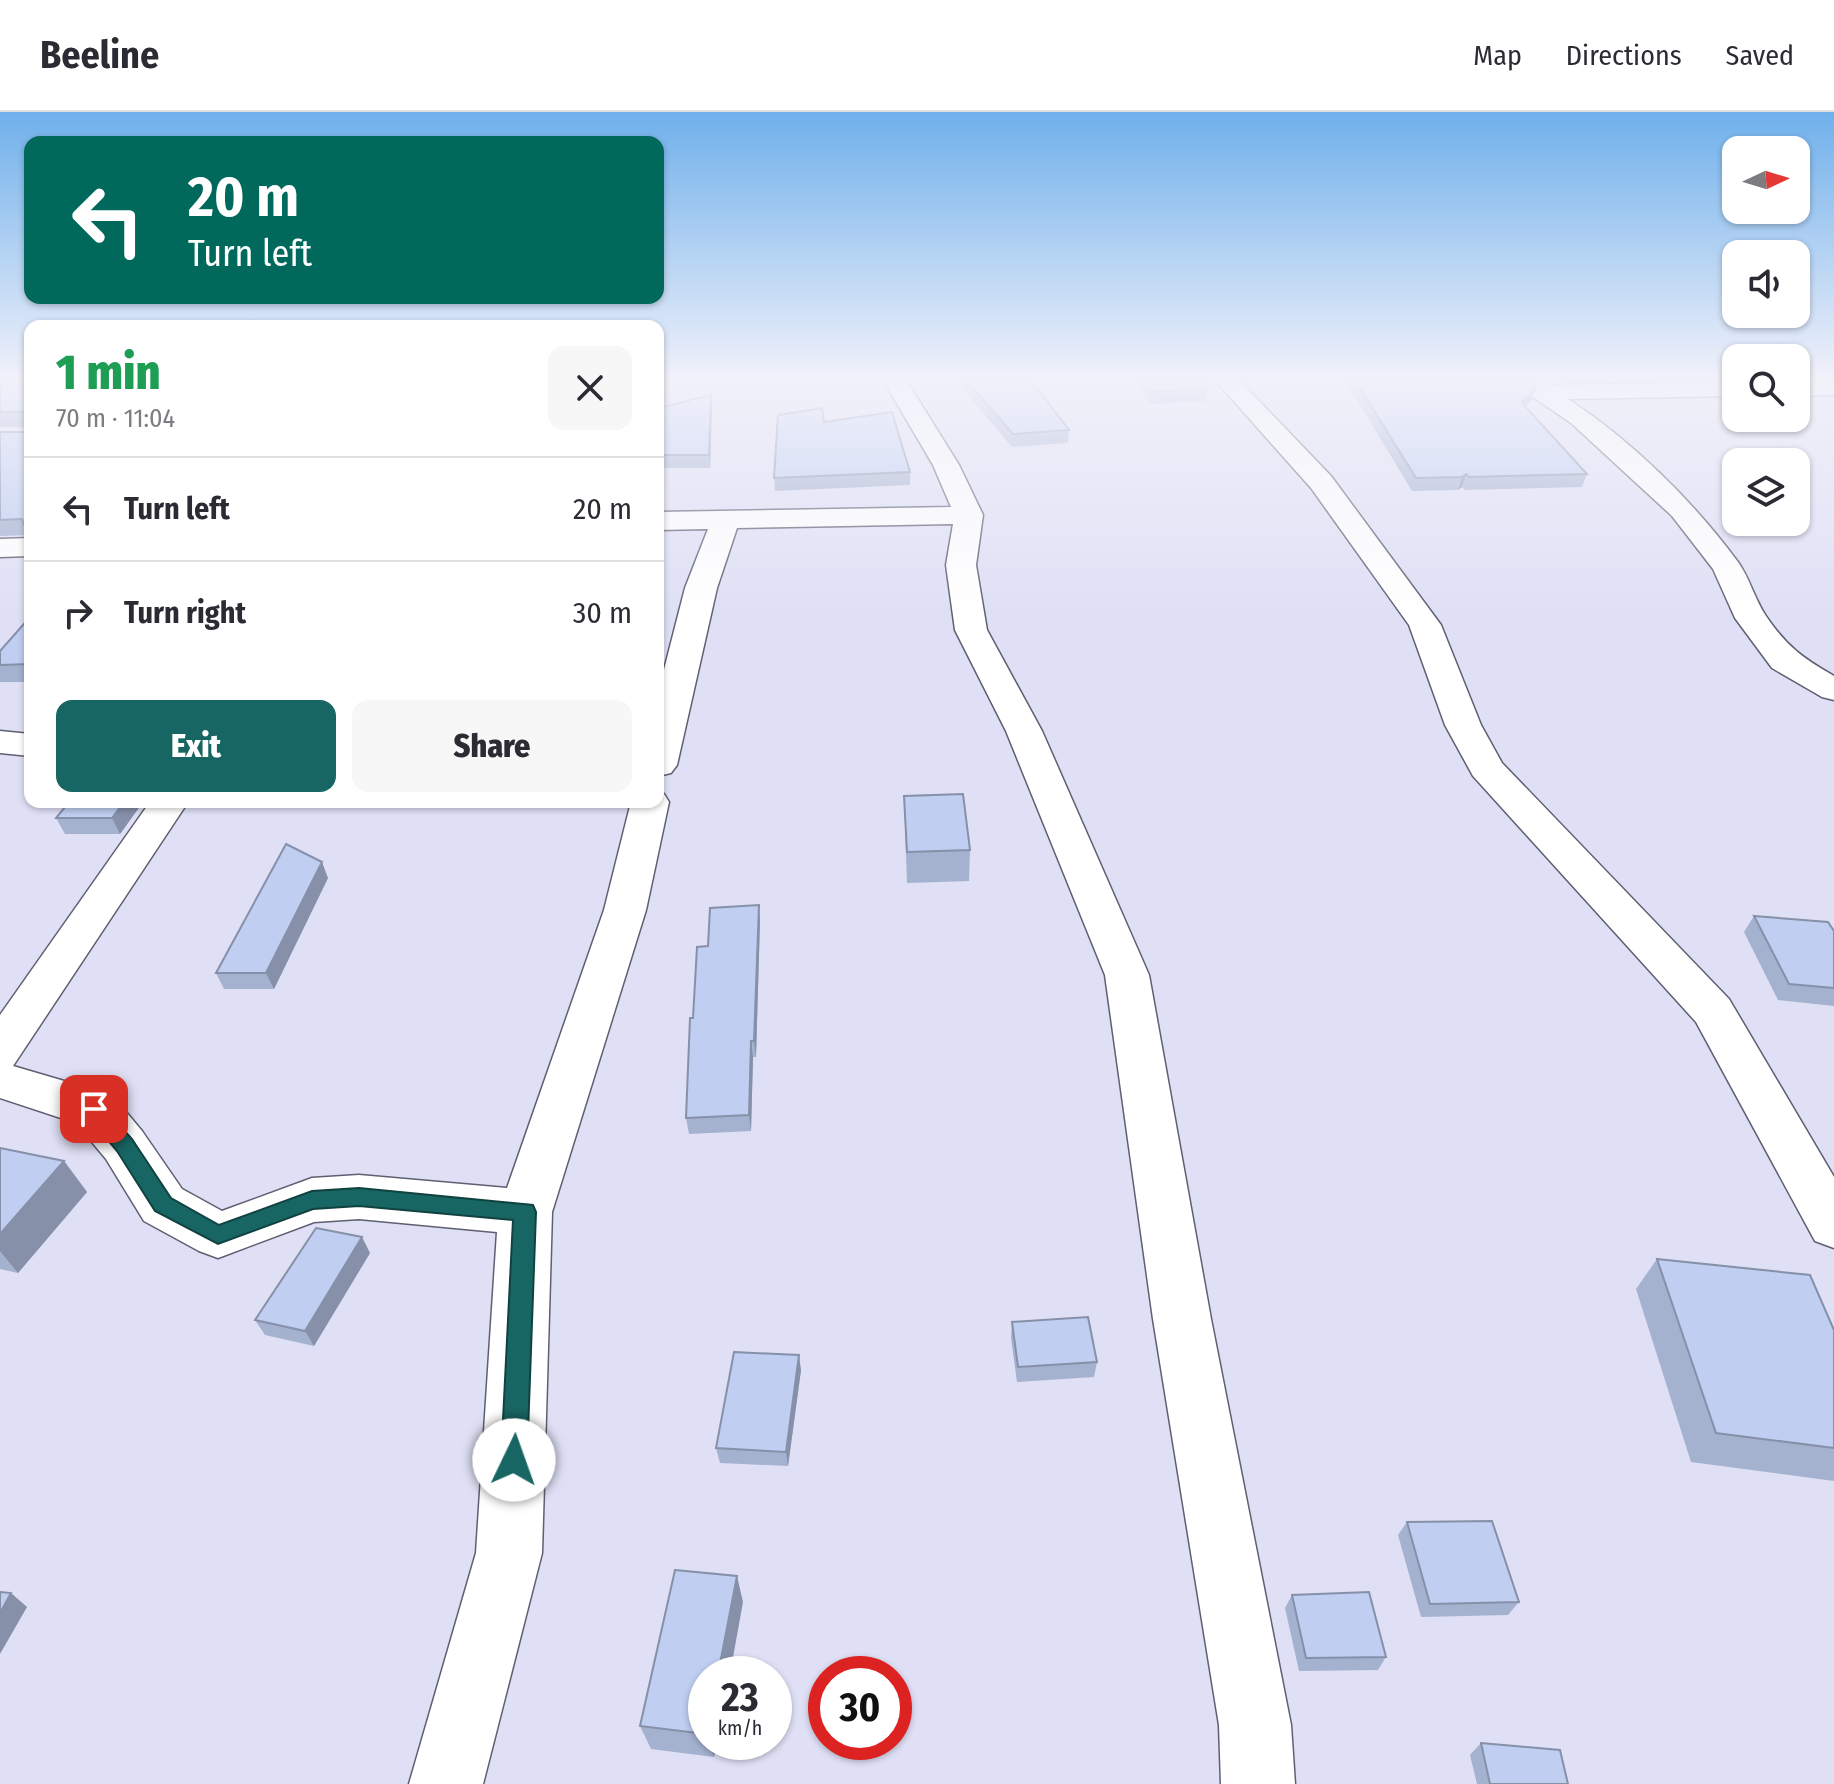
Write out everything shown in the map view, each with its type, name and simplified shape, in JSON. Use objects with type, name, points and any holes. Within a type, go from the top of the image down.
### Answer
[{"type":"street","points":[[942,458],[969,515],[961,565],[971,630],[1024,731],[1127,975],[1182,1319],[1255,1725],[1258,1784]]},
{"type":"street","points":[[1299,458],[1321,482],[1425,625],[1463,725],[1486,768],[1713,1011],[1834,1225]]},
{"type":"street","points":[[1624,458],[1682,510],[1727,568],[1751,618],[1784,661],[1834,690]]},
{"type":"street","points":[[664,521],[969,515]]},
{"type":"street","points":[[664,740],[701,588],[725,522]]},
{"type":"street","points":[[0,548],[24,547]]},
{"type":"street","points":[[0,742],[24,744]]},
{"type":"street","points":[[0,1052],[165,808]]},
{"type":"street","points":[[446,1784],[509,1553],[525,1212],[625,910],[649,808]]},
{"type":"street","points":[[0,1080],[94,1109],[124,1145],[163,1205],[218,1235],[312,1200],[359,1197],[525,1212]]},
{"type":"building","points":[[0,458],[24,458],[24,524],[22,519],[0,520]]},
{"type":"building","points":[[775,458],[906,458],[910,472],[774,478]]},
{"type":"building","points":[[1404,458],[1572,458],[1587,474],[1469,477],[1466,474],[1462,477],[1416,478]]},
{"type":"building","points":[[24,624],[24,664],[0,665],[0,651]]},
{"type":"building","points":[[963,794],[970,850],[907,852],[904,796]]},
{"type":"building","points":[[64,808],[120,808],[112,818],[56,818]]},
{"type":"building","points":[[286,844],[322,862],[266,973],[216,973]]},
{"type":"building","points":[[759,905],[749,1115],[686,1118],[690,1018],[693,1018],[697,947],[708,946],[710,908]]},
{"type":"building","points":[[1754,916],[1828,922],[1834,931],[1834,988],[1789,984]]},
{"type":"building","points":[[0,1148],[64,1161],[0,1234]]},
{"type":"building","points":[[316,1228],[362,1237],[305,1331],[255,1320]]},
{"type":"building","points":[[1657,1259],[1810,1275],[1834,1330],[1834,1448],[1716,1433]]},
{"type":"building","points":[[1088,1317],[1097,1362],[1018,1367],[1012,1322]]},
{"type":"building","points":[[734,1352],[799,1355],[786,1452],[716,1448]]},
{"type":"building","points":[[1492,1521],[1519,1602],[1430,1604],[1407,1522]]},
{"type":"building","points":[[675,1570],[737,1576],[721,1656],[688,1656],[688,1732],[640,1726]]},
{"type":"building","points":[[0,1592],[11,1593],[0,1613]]},
{"type":"building","points":[[1369,1592],[1386,1657],[1306,1658],[1292,1595]]},
{"type":"building","points":[[1481,1743],[1560,1750],[1568,1784],[1490,1784]]},
{"type":"route","points":[[94,1109],[124,1145],[163,1205],[218,1235],[312,1200],[359,1197],[525,1212],[514,1460]]}]
